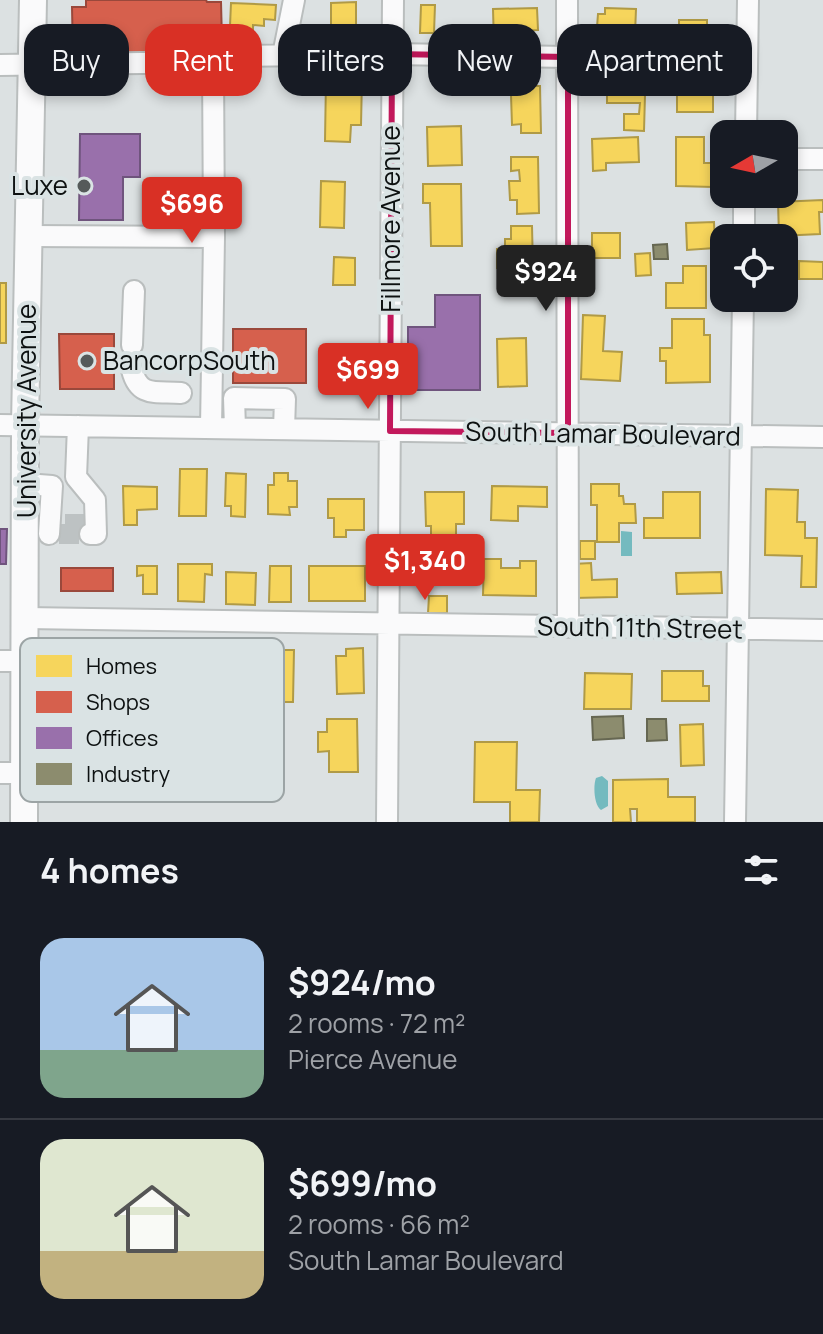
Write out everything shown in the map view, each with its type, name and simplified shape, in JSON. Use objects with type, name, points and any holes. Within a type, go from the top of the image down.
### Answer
[{"type":"main road","name":"University Avenue","points":[[33,0],[33,24]]},
{"type":"main road","name":"University Avenue","points":[[24,822],[12,773],[13,661],[45,534],[39,485],[13,425],[29,236],[31,96]]},
{"type":"street","points":[[289,24],[294,0]]},
{"type":"street","name":"Fillmore Avenue","points":[[393,0],[393,24]]},
{"type":"street","points":[[567,0],[567,24]]},
{"type":"street","points":[[746,120],[748,0]]},
{"type":"street","points":[[412,54],[557,57]]},
{"type":"street","points":[[0,65],[24,64]]},
{"type":"street","points":[[211,428],[213,96]]},
{"type":"street","name":"Fillmore Avenue","points":[[387,822],[392,96]]},
{"type":"street","points":[[568,96],[568,627]]},
{"type":"street","points":[[798,159],[823,159]]},
{"type":"street","points":[[29,236],[214,237]]},
{"type":"street","points":[[132,345],[134,291]]},
{"type":"street","points":[[735,822],[743,312]]},
{"type":"street","points":[[132,370],[136,384],[144,391],[181,393]]},
{"type":"street","points":[[235,428],[234,398],[285,399],[284,429]]},
{"type":"street","name":"South Lamar Boulevard","points":[[13,425],[823,437]]},
{"type":"street","points":[[75,506],[78,426]]},
{"type":"street","points":[[39,485],[76,477]]},
{"type":"street","points":[[76,477],[95,500],[96,534],[90,534]]},
{"type":"street","name":"South 11th Street","points":[[26,618],[823,630]]},
{"type":"highlighted area","points":[[392,54],[568,57],[568,433],[390,431]]},
{"type":"water","points":[[621,531],[632,532],[632,556],[621,556]]},
{"type":"water","points":[[602,776],[608,781],[608,806],[601,810],[596,800],[595,786],[596,778]]},
{"type":"building: Homes","points":[[356,2],[356,24],[331,24],[331,3]]},
{"type":"building: Homes","points":[[231,3],[276,5],[275,20],[264,19],[264,26],[230,24]]},
{"type":"building: Homes","points":[[421,5],[435,5],[434,24],[428,24],[428,33],[420,33]]},
{"type":"building: Homes","points":[[537,8],[538,24],[493,24],[493,9]]},
{"type":"building: Homes","points":[[605,8],[636,9],[635,24],[597,24],[598,14],[605,14]]},
{"type":"building: Homes","points":[[679,20],[707,20],[707,24],[679,24]]},
{"type":"building: Homes","points":[[326,96],[362,96],[361,125],[351,125],[350,142],[325,141]]},
{"type":"building: Homes","points":[[511,96],[540,96],[541,133],[521,133],[521,124],[512,125]]},
{"type":"building: Homes","points":[[607,96],[645,96],[644,131],[624,130],[624,114],[639,114],[640,103],[607,103]]},
{"type":"building: Homes","points":[[677,96],[713,96],[713,112],[677,112]]},
{"type":"building: Homes","points":[[461,126],[462,165],[428,166],[427,127]]},
{"type":"building: Homes","points":[[638,137],[639,162],[606,163],[606,170],[593,171],[592,139]]},
{"type":"building: Homes","points":[[676,137],[704,137],[704,163],[710,163],[710,187],[676,186]]},
{"type":"building: Homes","points":[[511,157],[538,157],[539,213],[517,214],[517,200],[510,200],[509,181],[520,181],[519,170],[511,171]]},
{"type":"building: Homes","points":[[321,181],[345,182],[344,228],[320,227]]},
{"type":"building: Homes","points":[[423,184],[461,184],[462,246],[431,246],[430,203],[423,203]]},
{"type":"building: Homes","points":[[158,192],[202,193],[201,219],[158,218]]},
{"type":"building: Homes","points":[[823,200],[823,212],[819,212],[820,234],[798,235],[798,224],[779,224],[778,208],[798,208],[798,201]]},
{"type":"building: Homes","points":[[714,222],[710,224],[710,248],[687,250],[686,223]]},
{"type":"building: Homes","points":[[511,226],[532,226],[533,268],[497,268],[497,249],[505,249],[505,239],[511,239]]},
{"type":"building: Homes","points":[[592,233],[620,233],[620,258],[592,258]]},
{"type":"building: Homes","points":[[650,253],[651,275],[636,276],[635,254]]},
{"type":"building: Homes","points":[[334,257],[355,258],[355,285],[333,285]]},
{"type":"building: Homes","points":[[799,261],[823,262],[823,279],[799,279]]},
{"type":"building: Homes","points":[[683,266],[706,266],[706,308],[666,308],[666,283],[683,283]]},
{"type":"building: Homes","points":[[0,283],[6,283],[6,343],[0,343]]},
{"type":"building: Homes","points":[[583,315],[605,316],[603,351],[622,352],[620,381],[581,379]]},
{"type":"building: Homes","points":[[672,319],[704,319],[704,335],[710,335],[710,382],[666,383],[666,361],[660,361],[660,348],[672,348]]},
{"type":"building: Homes","points":[[526,338],[527,386],[498,387],[497,339]]},
{"type":"building: Homes","points":[[326,349],[351,350],[351,361],[360,361],[359,391],[345,391],[346,383],[325,383]]},
{"type":"building: Homes","points":[[180,469],[207,469],[206,516],[179,516]]},
{"type":"building: Homes","points":[[226,473],[246,474],[245,517],[231,516],[231,506],[225,506]]},
{"type":"building: Homes","points":[[274,473],[288,473],[288,481],[297,481],[297,507],[289,507],[290,515],[268,514],[268,485],[274,485]]},
{"type":"building: Homes","points":[[591,484],[619,484],[619,496],[623,496],[624,504],[635,504],[636,523],[619,523],[619,542],[597,542],[597,505],[591,505]]},
{"type":"building: Homes","points":[[123,486],[157,487],[157,509],[137,510],[137,525],[124,525]]},
{"type":"building: Homes","points":[[492,486],[547,487],[547,507],[518,506],[518,521],[491,520]]},
{"type":"building: Homes","points":[[766,489],[798,490],[797,522],[805,522],[805,538],[817,538],[816,587],[801,587],[802,556],[765,555]]},
{"type":"building: Homes","points":[[425,492],[464,492],[464,524],[456,524],[456,539],[431,539],[431,526],[426,526]]},
{"type":"building: Homes","points":[[663,492],[700,492],[700,538],[644,538],[644,518],[663,518]]},
{"type":"building: Homes","points":[[328,499],[364,499],[364,530],[346,530],[346,537],[334,537],[334,518],[328,518]]},
{"type":"building: Homes","points":[[580,541],[595,541],[595,559],[580,559]]},
{"type":"building: Homes","points":[[413,545],[429,546],[429,561],[413,560]]},
{"type":"building: Homes","points":[[484,559],[501,559],[501,568],[520,568],[520,561],[536,561],[536,596],[483,595]]},
{"type":"building: Homes","points":[[591,563],[592,580],[617,579],[617,597],[574,598],[573,564]]},
{"type":"building: Homes","points":[[178,564],[212,564],[212,575],[205,574],[204,602],[178,601]]},
{"type":"building: Homes","points":[[137,566],[157,566],[157,594],[143,594],[143,575],[137,576]]},
{"type":"building: Homes","points":[[270,566],[291,566],[291,602],[269,602]]},
{"type":"building: Homes","points":[[309,566],[365,566],[365,601],[309,601]]},
{"type":"building: Homes","points":[[226,572],[256,573],[255,605],[226,604]]},
{"type":"building: Homes","points":[[721,572],[722,593],[677,594],[676,573]]},
{"type":"building: Homes","points":[[429,596],[447,596],[447,613],[428,613]]},
{"type":"building: Homes","points":[[363,648],[364,693],[337,694],[336,656],[346,656],[346,649]]},
{"type":"building: Homes","points":[[284,650],[294,650],[293,702],[284,702]]},
{"type":"building: Homes","points":[[662,671],[703,671],[703,686],[709,686],[709,701],[662,701]]},
{"type":"building: Homes","points":[[585,673],[632,674],[631,709],[584,709]]},
{"type":"building: Homes","points":[[327,719],[357,719],[358,772],[329,772],[329,751],[318,752],[318,732],[327,732]]},
{"type":"building: Homes","points":[[703,724],[704,765],[681,766],[680,725]]},
{"type":"building: Homes","points":[[475,742],[517,742],[516,790],[540,790],[539,822],[510,822],[510,802],[474,802]]},
{"type":"building: Homes","points":[[668,779],[668,797],[695,797],[695,822],[637,822],[637,809],[630,809],[631,822],[613,822],[613,780]]},
{"type":"building: Shops","points":[[86,0],[206,0],[221,2],[222,24],[145,24],[145,54],[129,55],[129,24],[72,24],[72,7],[86,7]]},
{"type":"building: Shops","points":[[233,329],[306,329],[306,383],[233,383]]},
{"type":"building: Shops","name":"BancorpSouth","points":[[59,334],[114,334],[114,389],[60,389]]},
{"type":"building: Shops","points":[[61,568],[113,568],[113,591],[61,591]]},
{"type":"building: Offices","points":[[80,134],[140,134],[140,177],[123,177],[123,220],[79,220]]},
{"type":"building: Offices","points":[[435,295],[480,295],[480,390],[408,390],[408,327],[435,327]]},
{"type":"building: Offices","points":[[0,529],[7,529],[6,564],[0,564]]},
{"type":"building: Industry","points":[[667,244],[668,259],[654,259],[653,245]]},
{"type":"building: Industry","points":[[623,716],[624,738],[593,740],[592,717]]},
{"type":"building: Industry","points":[[647,719],[666,719],[667,740],[647,741]]},
{"type":"tunnel","points":[[75,506],[75,534]]},
{"type":"tunnel","points":[[59,534],[90,534]]},
{"type":"place","name":"Luxe","points":[[84,186]]},
{"type":"place","name":"BancorpSouth","points":[[87,361]]}]
